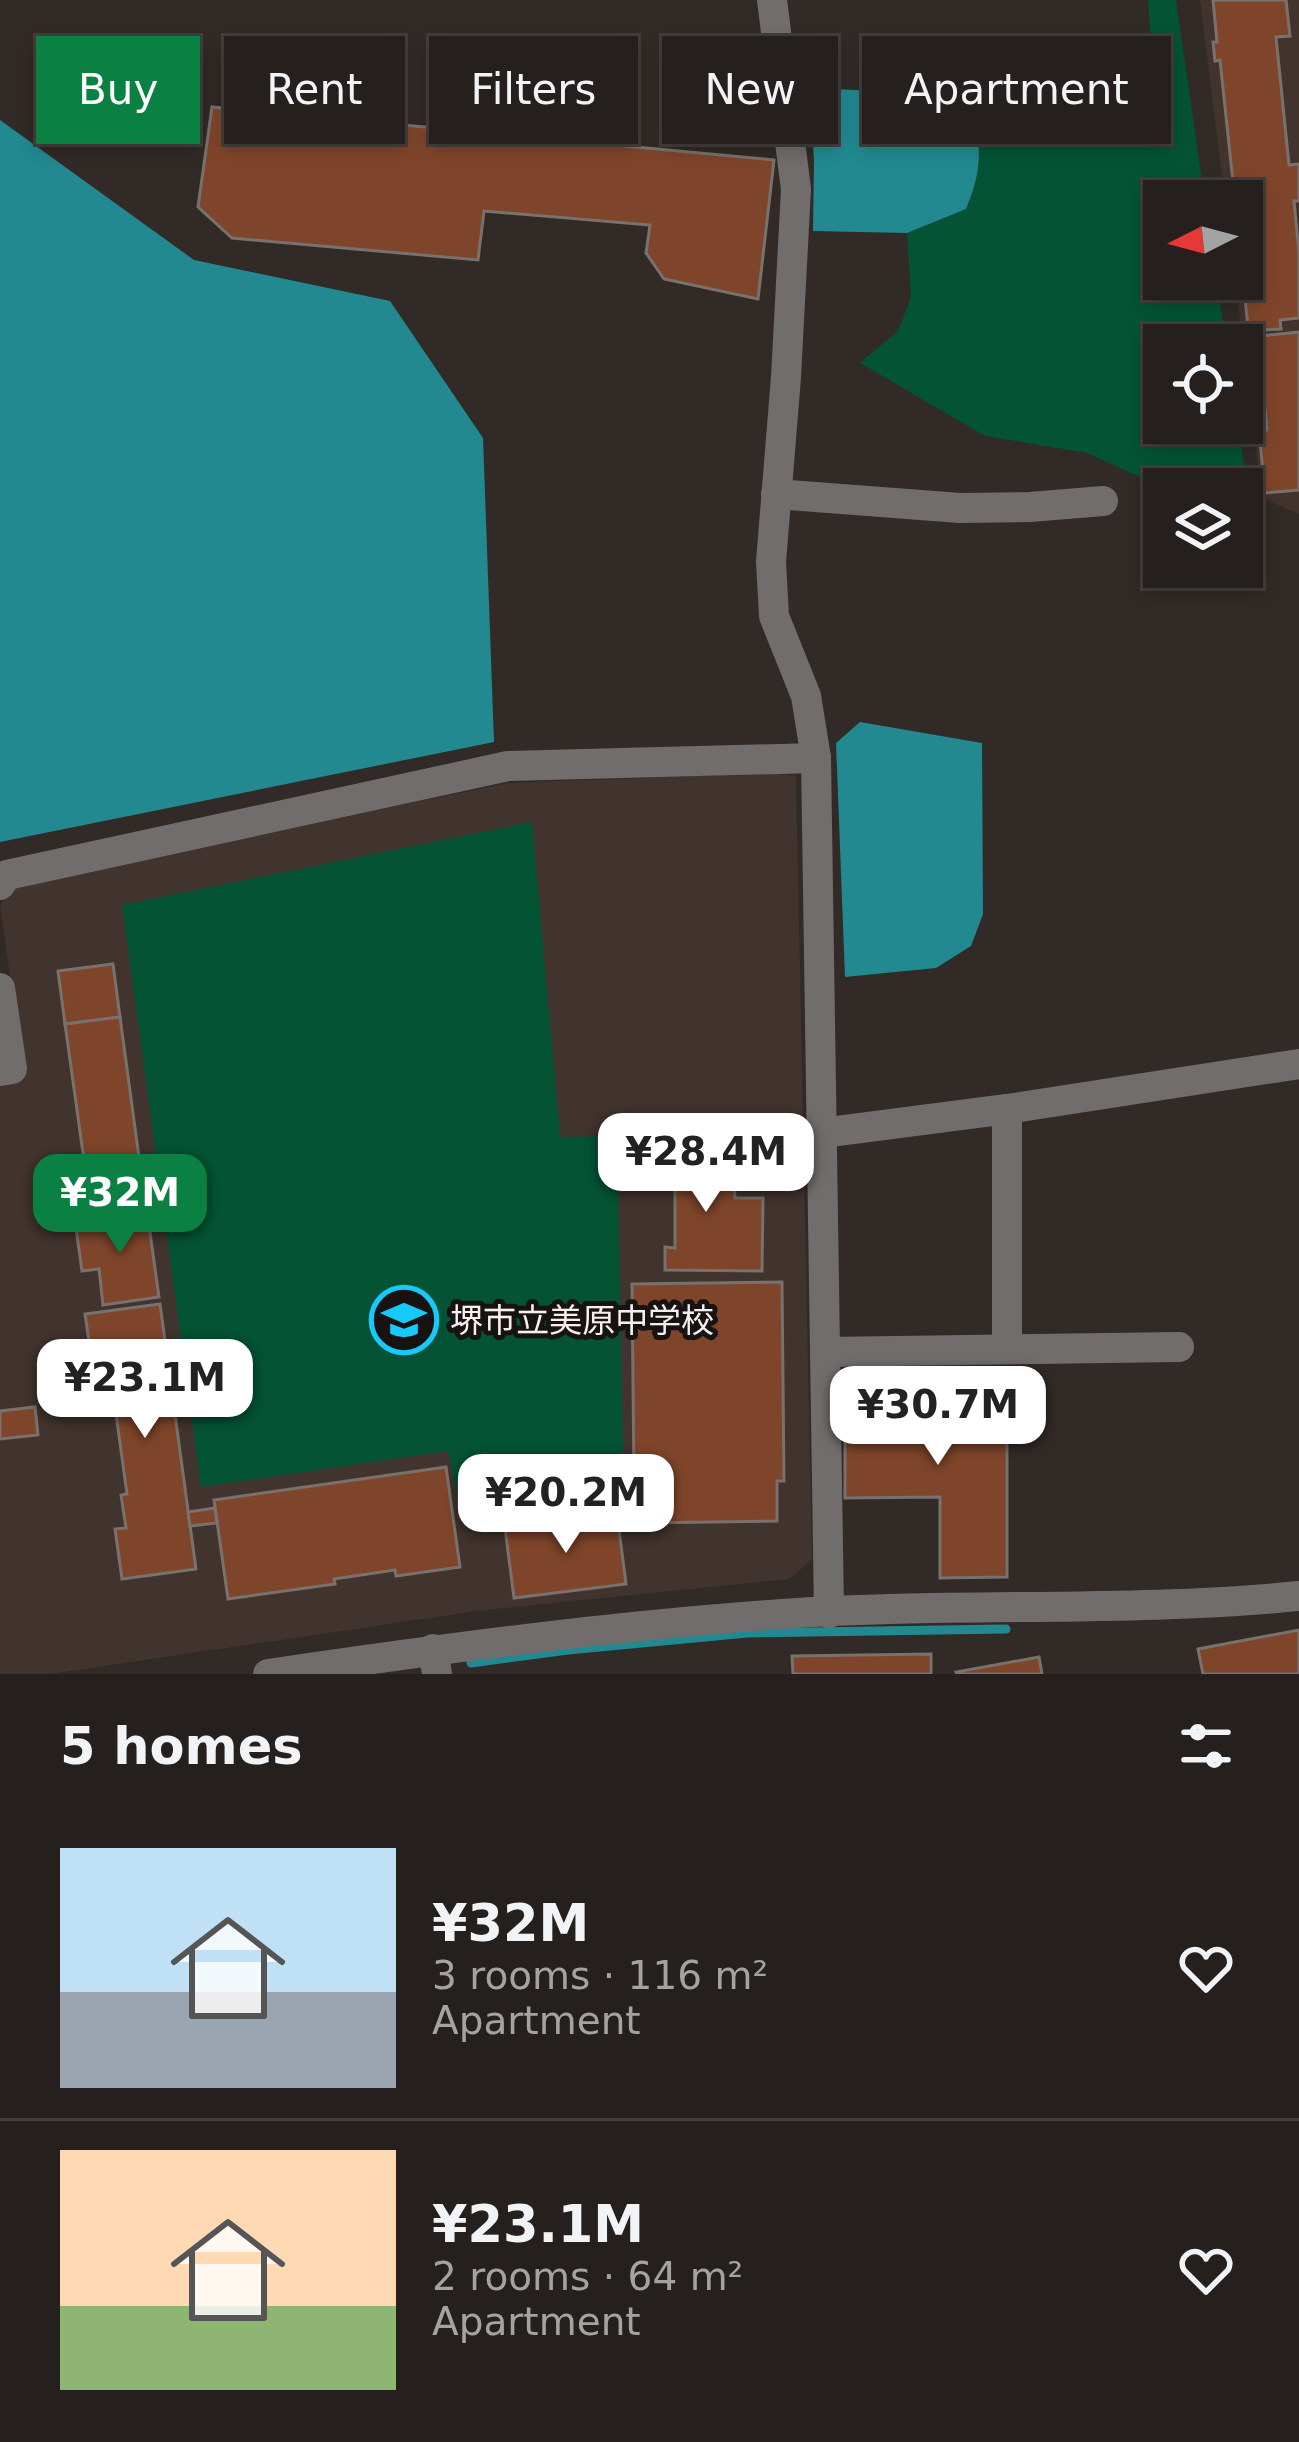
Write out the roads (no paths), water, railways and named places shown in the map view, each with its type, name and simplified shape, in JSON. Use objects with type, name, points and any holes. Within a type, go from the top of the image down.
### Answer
[{"type":"street","points":[[772,0],[796,189],[771,562],[774,616],[806,696],[816,758],[829,1612]]},
{"type":"street","points":[[776,494],[960,508],[1103,501]]},
{"type":"street","points":[[0,885],[7,874],[508,766],[816,758]]},
{"type":"street","points":[[0,988],[12,1069],[0,1071]]},
{"type":"street","points":[[822,1133],[1299,1064]]},
{"type":"street","points":[[1007,1108],[1007,1349]]},
{"type":"street","points":[[826,1352],[1179,1347]]},
{"type":"street","points":[[268,1674],[435,1662],[642,1627],[829,1612],[1211,1605],[1299,1596]]},
{"type":"water","points":[[838,89],[862,90],[862,144],[978,144],[979,152],[966,209],[907,233],[813,231],[813,144],[838,144]]},
{"type":"water","points":[[0,120],[194,260],[390,301],[483,438],[494,742],[0,842]]},
{"type":"water","points":[[860,722],[982,743],[983,914],[971,946],[936,968],[845,977],[836,743]]},
{"type":"waterway","points":[[471,1663],[747,1633],[1006,1629]]},
{"type":"place","name":"堺市立美原中学校","points":[[404,1320]]}]
